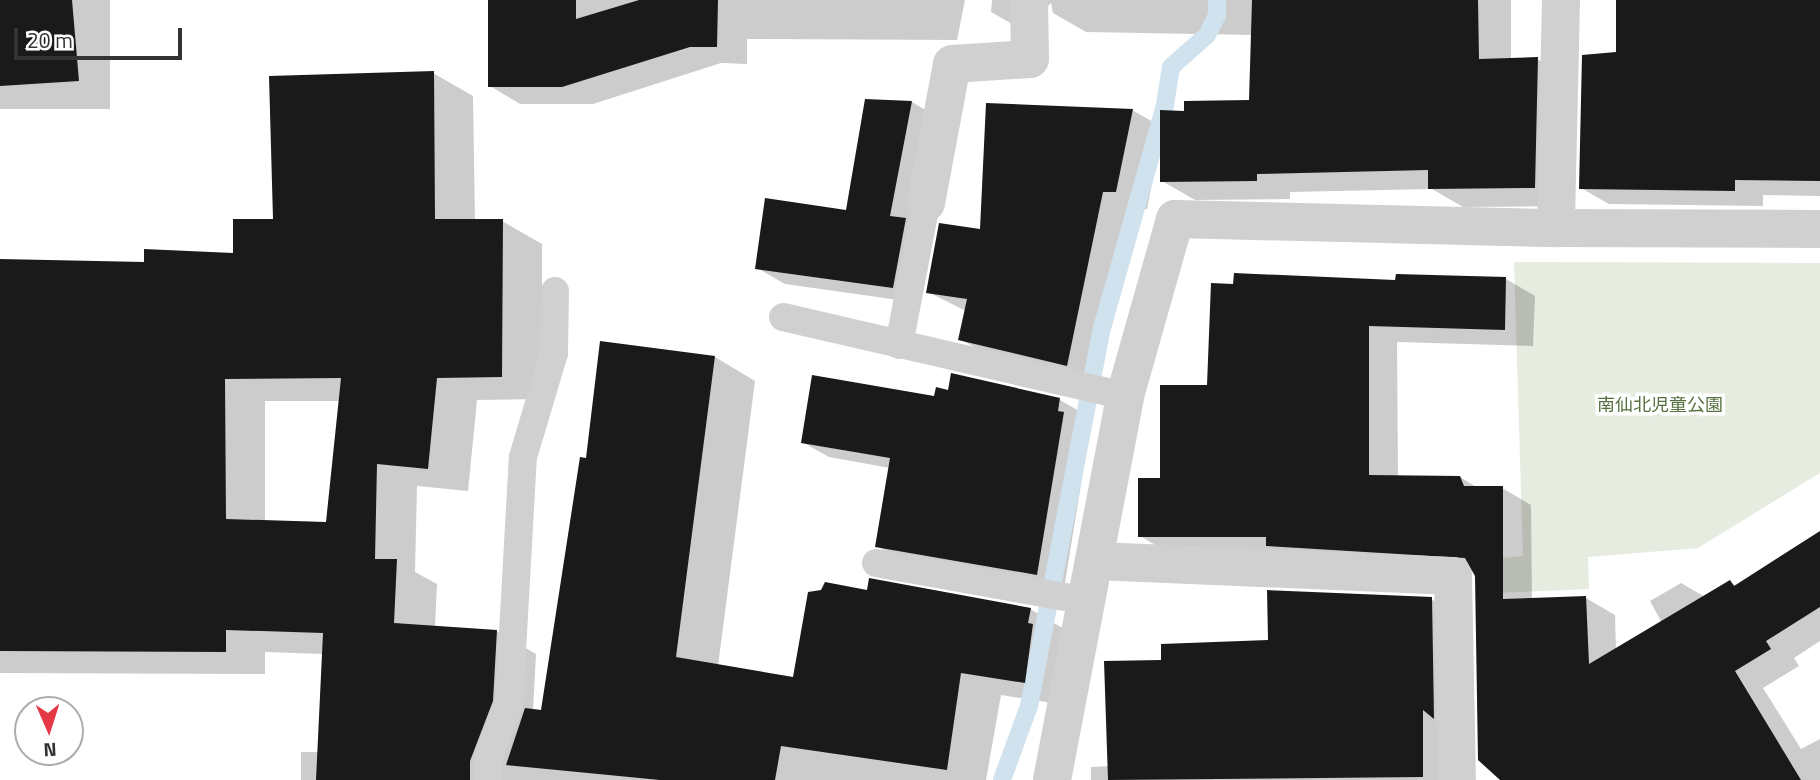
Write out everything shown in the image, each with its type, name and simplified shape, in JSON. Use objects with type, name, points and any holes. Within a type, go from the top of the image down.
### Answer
[{"type":"street","points":[[926,203],[952,64],[1030,59],[1029,0]]},
{"type":"street","points":[[1556,228],[1561,0]]},
{"type":"street","points":[[1052,780],[1061,596],[1096,561],[1113,394],[1175,219],[1556,228],[1820,229]]},
{"type":"street","points":[[1096,561],[1453,576],[1457,780]]},
{"type":"lane","points":[[899,345],[926,203]]},
{"type":"lane","points":[[488,780],[489,752],[509,705],[523,457],[554,353],[555,291]]},
{"type":"lane","points":[[783,317],[1113,394]]},
{"type":"lane","points":[[876,563],[1061,596]]},
{"type":"green space","name":"南仙北児童公園","points":[[1514,262],[1820,263],[1820,473],[1698,548],[1588,557],[1589,589],[1495,593],[1494,559],[1523,556]]},
{"type":"building","points":[[0,0],[72,0],[79,81],[0,86]]},
{"type":"building","points":[[488,0],[576,0],[576,19],[639,0],[718,0],[717,47],[690,47],[562,87],[488,87]]},
{"type":"building","points":[[1252,0],[1478,0],[1479,59],[1538,57],[1535,188],[1428,189],[1428,170],[1257,174],[1257,181],[1160,182],[1160,110],[1184,111],[1184,101],[1249,100]]},
{"type":"building","points":[[1616,0],[1820,0],[1820,181],[1735,180],[1735,191],[1579,189],[1582,55],[1616,52]]},
{"type":"building","points":[[434,71],[435,219],[503,219],[502,377],[437,378],[428,469],[377,464],[375,559],[397,559],[394,623],[497,630],[493,701],[470,761],[470,780],[316,780],[323,633],[226,630],[226,652],[0,651],[0,259],[144,262],[144,249],[233,253],[233,219],[273,219],[269,76]],"holes":[[[341,378],[326,522],[226,519],[225,379]]]},
{"type":"building","points":[[865,99],[912,101],[890,216],[906,218],[893,288],[755,269],[765,198],[846,210]]},
{"type":"building","points":[[986,103],[1133,109],[1116,192],[1103,192],[1067,366],[958,340],[967,299],[926,293],[939,223],[980,229]]},
{"type":"building","points":[[1234,273],[1395,280],[1396,274],[1506,277],[1505,330],[1369,326],[1369,475],[1460,476],[1464,486],[1503,486],[1503,599],[1586,596],[1589,664],[1730,580],[1734,586],[1820,531],[1820,607],[1766,641],[1771,649],[1735,671],[1801,780],[1500,780],[1478,760],[1475,576],[1465,558],[1266,546],[1266,537],[1138,537],[1138,478],[1160,478],[1160,385],[1207,385],[1211,283],[1233,284]]},
{"type":"building","points":[[600,341],[715,356],[676,657],[793,677],[808,592],[821,590],[825,582],[867,590],[869,578],[1031,608],[1028,623],[1033,624],[1025,683],[961,673],[947,770],[781,746],[775,780],[660,780],[506,765],[525,708],[541,710],[580,457],[586,458]]},
{"type":"building","points":[[951,373],[1060,398],[1058,411],[1064,412],[1037,575],[875,547],[890,458],[801,443],[812,375],[934,396],[936,387],[948,390]]},
{"type":"building","points":[[1267,590],[1432,597],[1434,719],[1423,710],[1423,777],[1108,780],[1104,661],[1161,660],[1161,644],[1268,640]]},
{"type":"waterway","points":[[1002,780],[1029,706],[1102,328],[1165,105],[1171,67],[1207,35],[1217,15],[1217,0]]}]
